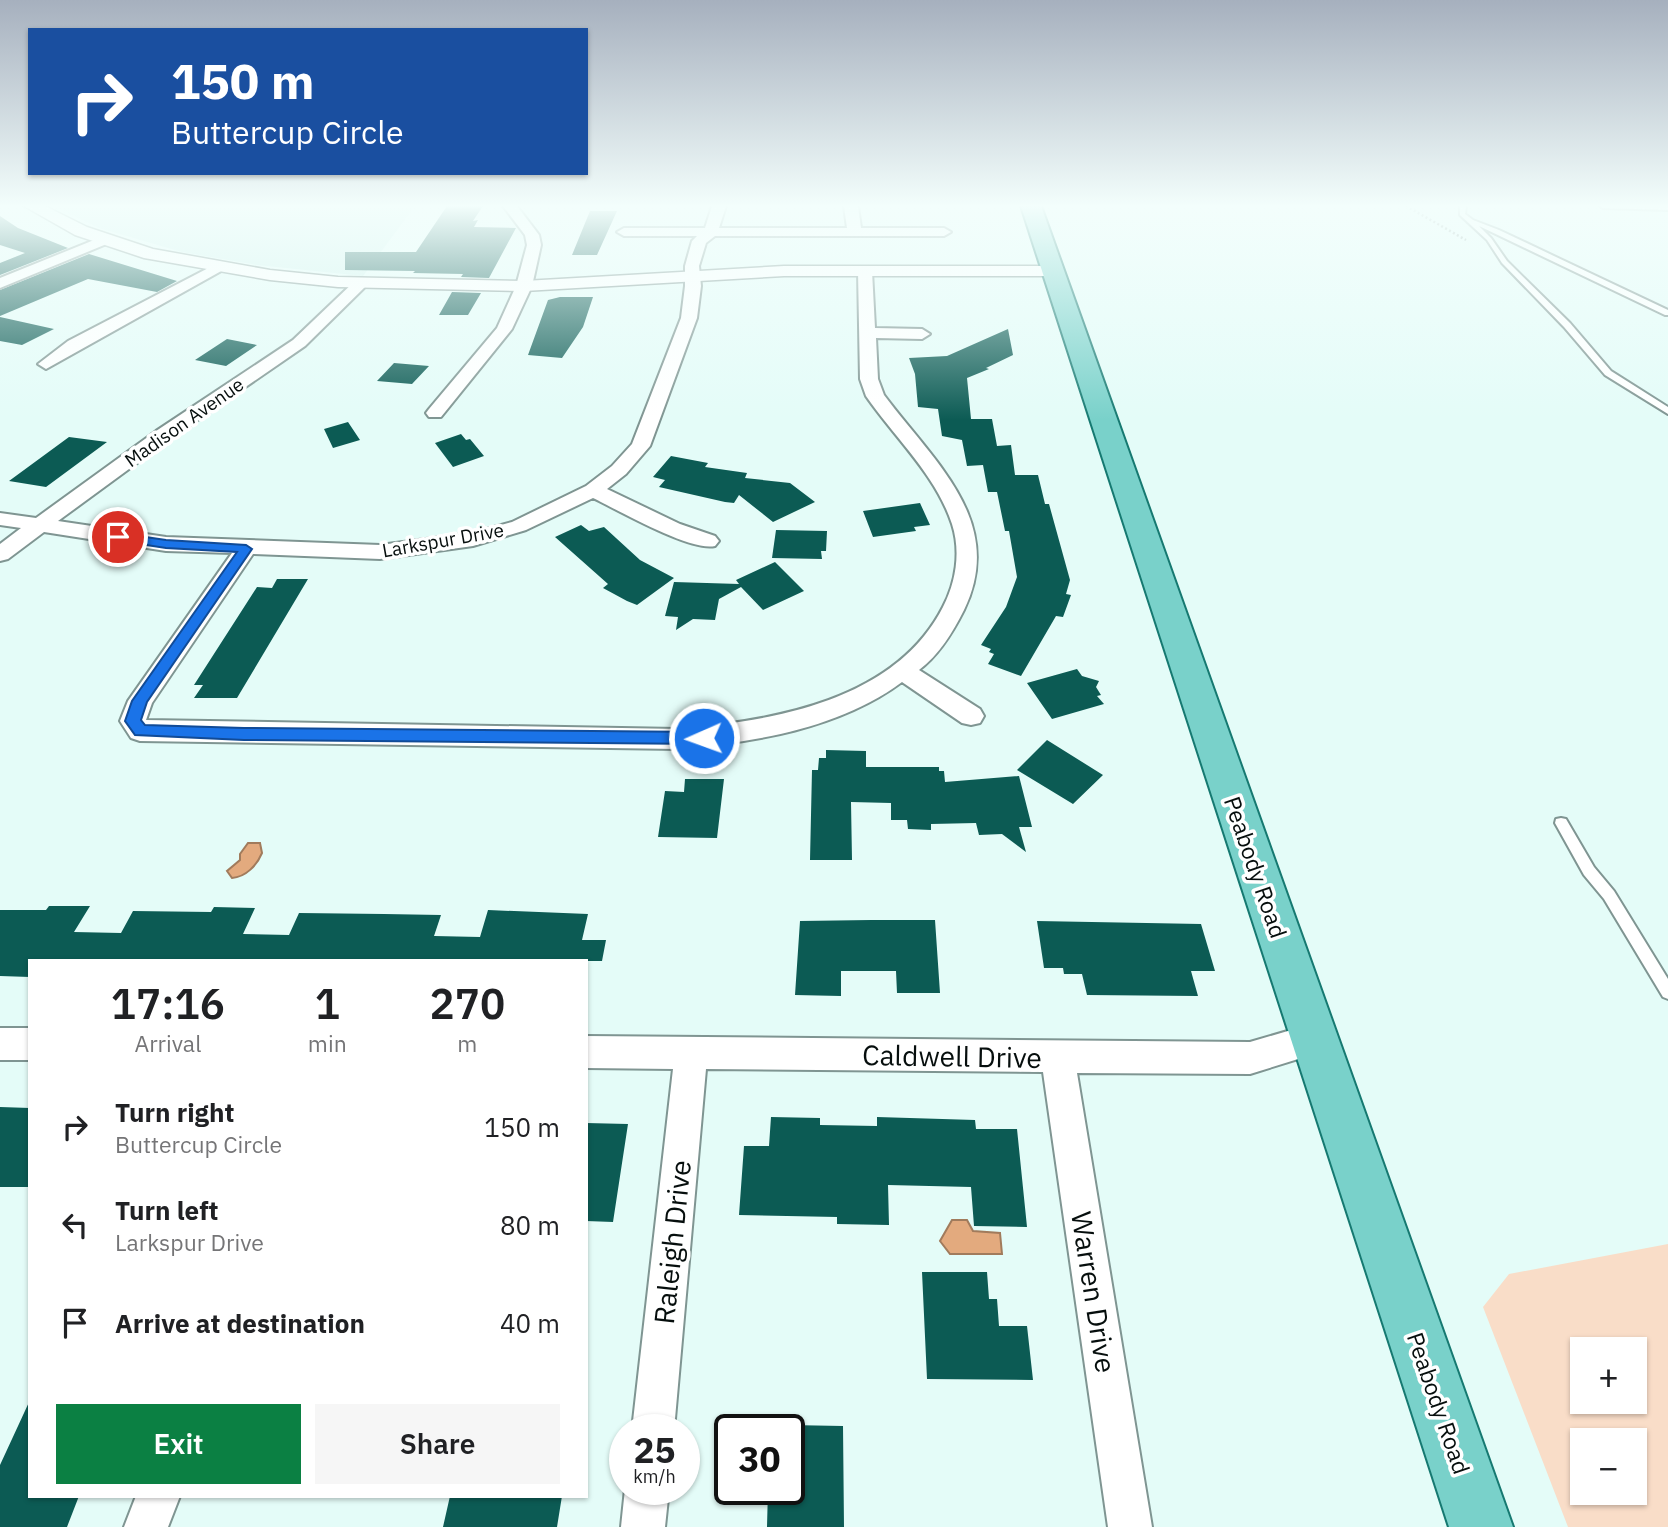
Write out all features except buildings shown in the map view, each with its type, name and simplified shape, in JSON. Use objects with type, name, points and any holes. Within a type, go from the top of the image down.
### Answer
[{"type":"main road","name":"Peabody Road","points":[[1056,277],[1481,1527]]},
{"type":"street","points":[[46,364],[74,345],[199,277]]},
{"type":"street","points":[[296,277],[361,283],[524,286],[688,277]]},
{"type":"street","points":[[435,413],[504,329],[526,277]]},
{"type":"street","name":"Larkspur Drive","points":[[0,519],[166,544],[380,552],[473,539],[519,526],[593,490],[620,470],[641,446],[689,318],[693,277]]},
{"type":"street","points":[[246,549],[140,701],[133,721],[140,731],[704,738],[766,728],[839,706],[903,671],[923,654],[956,609],[964,583],[967,560],[966,538],[953,503],[875,396],[869,379],[865,277]]},
{"type":"street","name":"Madison Avenue","points":[[0,554],[163,435],[299,343],[361,283]]},
{"type":"street","points":[[867,333],[922,334]]},
{"type":"street","points":[[593,490],[673,529],[708,541]]},
{"type":"street","points":[[903,671],[971,716]]},
{"type":"street","name":"Caldwell Drive","points":[[588,1052],[1250,1058],[1315,1040]]},
{"type":"street","points":[[0,1044],[28,1044]]},
{"type":"street","name":"Raleigh Drive","points":[[655,1414],[691,1054]]},
{"type":"street","name":"Warren Drive","points":[[1058,1058],[1130,1527]]},
{"type":"street","points":[[146,1527],[157,1498]]},
{"type":"street","points":[[643,1527],[645,1505]]},
{"type":"lane","points":[[1519,277],[1567,325],[1608,373],[1668,411]]},
{"type":"lane","points":[[1593,277],[1668,313]]},
{"type":"lane","points":[[1562,822],[1589,871],[1609,894],[1668,992]]},
{"type":"shaded area","points":[[248,843],[260,843],[262,853],[250,870],[232,878],[227,871],[240,860],[240,854]]},
{"type":"shaded area","points":[[952,1220],[967,1220],[973,1231],[1000,1233],[1002,1254],[950,1254],[940,1241]]},
{"type":"shaded area","points":[[1668,1244],[1668,1527],[1568,1527],[1483,1307],[1509,1274]]},
{"type":"route","points":[[118,537],[166,544],[246,549],[140,701],[133,721],[140,731],[704,738]]}]
